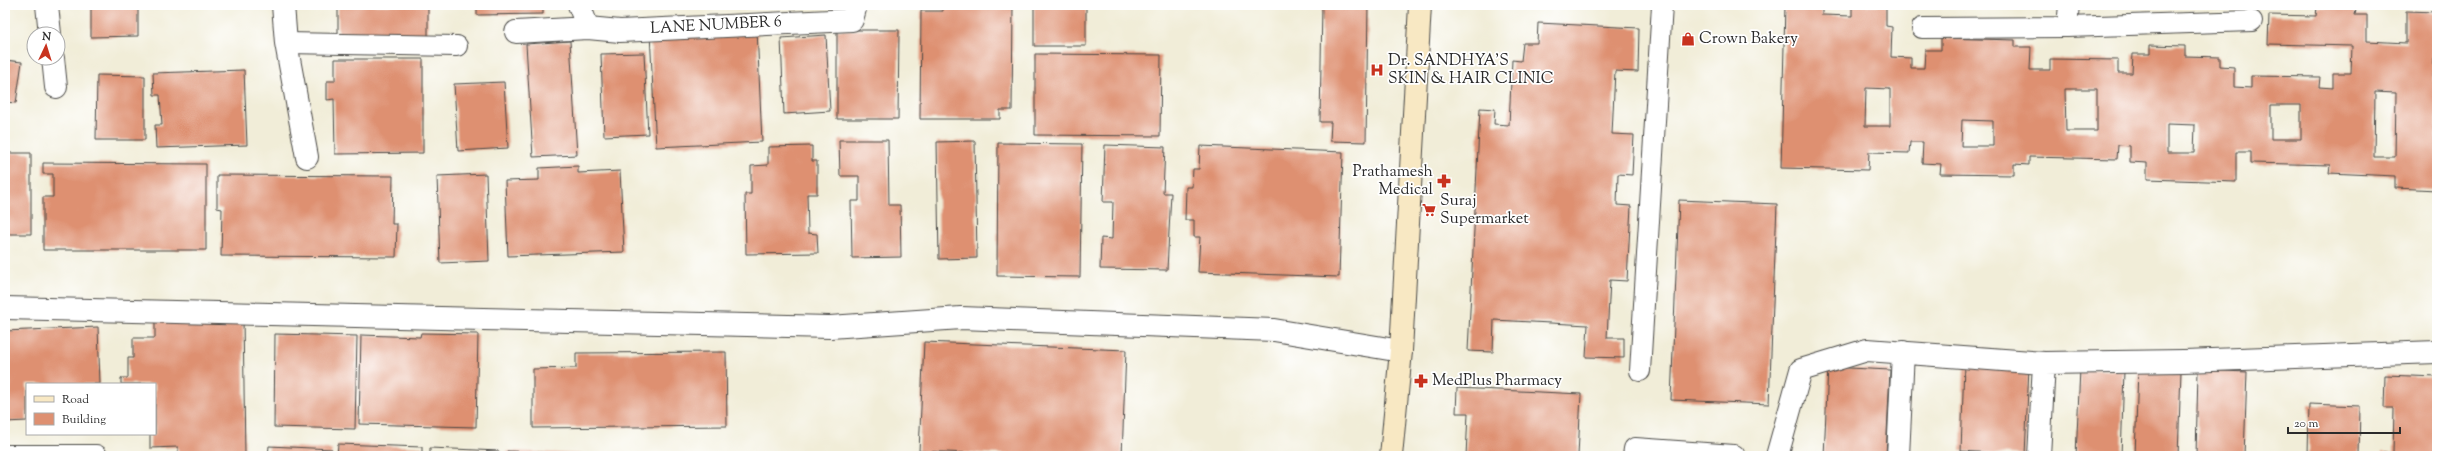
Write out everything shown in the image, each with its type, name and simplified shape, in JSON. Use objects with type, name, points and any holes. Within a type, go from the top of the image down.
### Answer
[{"type":"street","points":[[47,5],[49,26]]},
{"type":"street","points":[[284,5],[286,43],[307,157]]},
{"type":"street","points":[[516,32],[588,28],[579,5]]},
{"type":"street","name":"LANE NUMBER 6","points":[[588,28],[620,31],[852,20],[856,5]]},
{"type":"street","points":[[1390,456],[1401,351],[1420,5]]},
{"type":"street","points":[[54,66],[56,87]]},
{"type":"street","points":[[5,308],[830,327],[961,318],[1274,330],[1401,351]]},
{"type":"street","points":[[1777,456],[1801,370],[1867,350],[2044,363],[2184,361],[2437,352]]},
{"type":"street","points":[[1898,456],[1903,352]]},
{"type":"street","points":[[2039,456],[2044,363]]},
{"type":"street","points":[[1634,456],[1635,449],[1734,456]]},
{"type":"street","points":[[5,456],[96,456]]},
{"type":"lane","points":[[1640,371],[1662,5]]},
{"type":"lane","points":[[2067,27],[2069,5]]},
{"type":"lane","points":[[1922,28],[2067,27],[2252,21]]},
{"type":"lane","points":[[286,43],[457,46]]},
{"type":"building","points":[[91,5],[138,5],[138,36],[91,37]]},
{"type":"building","points":[[338,5],[428,5],[428,36],[338,37]]},
{"type":"building","points":[[477,5],[543,5],[543,14],[477,15]]},
{"type":"building","points":[[943,5],[1013,5],[1012,110],[1000,110],[1000,119],[920,119],[921,11],[943,11]]},
{"type":"building","points":[[1034,5],[1086,5],[1086,46],[1034,46]]},
{"type":"building","points":[[1322,5],[1368,5],[1366,142],[1330,141],[1331,122],[1320,122]]},
{"type":"building","points":[[1785,5],[1822,5],[1822,15],[1852,16],[1852,5],[1886,5],[1886,26],[1892,27],[1891,57],[1911,58],[1911,68],[1924,68],[1925,50],[1941,50],[1941,38],[2015,40],[2015,47],[2031,47],[2030,70],[2050,70],[2050,59],[2118,60],[2118,73],[2132,73],[2133,54],[2150,54],[2150,45],[2185,46],[2185,56],[2220,57],[2220,66],[2234,67],[2234,87],[2251,88],[2251,76],[2320,77],[2319,87],[2333,88],[2333,73],[2351,73],[2352,46],[2268,44],[2269,15],[2316,16],[2317,7],[2356,8],[2355,15],[2367,15],[2367,41],[2406,43],[2406,11],[2437,12],[2437,59],[2434,59],[2433,81],[2437,81],[2437,190],[2395,188],[2395,176],[2329,173],[2330,165],[2251,163],[2251,152],[2236,152],[2236,182],[2147,179],[2147,163],[2130,162],[2130,146],[2118,145],[2117,159],[2029,157],[2029,165],[2014,164],[2014,175],[1940,174],[1941,164],[1922,163],[1923,142],[1910,142],[1909,153],[1869,152],[1868,170],[1781,168]],"holes":[[[1866,88],[1890,89],[1890,126],[1865,126]],[[2065,89],[2097,89],[2097,131],[2066,131]],[[2375,92],[2396,93],[2395,157],[2374,157]],[[2271,105],[2301,105],[2301,139],[2271,139]],[[1962,120],[1993,121],[1993,146],[1961,146]],[[2167,124],[2195,125],[2194,153],[2167,153]]]},
{"type":"building","points":[[1538,23],[1639,28],[1638,72],[1615,71],[1612,134],[1634,135],[1632,175],[1618,174],[1617,205],[1631,206],[1627,281],[1610,280],[1607,338],[1624,338],[1624,358],[1586,357],[1588,325],[1494,320],[1493,352],[1468,351],[1480,108],[1495,109],[1494,124],[1509,125],[1512,60],[1521,61],[1523,43],[1537,43]]},
{"type":"building","points":[[757,29],[762,142],[656,147],[650,34]]},
{"type":"building","points":[[837,30],[899,30],[898,119],[837,119]]},
{"type":"building","points":[[826,35],[830,111],[784,114],[781,38]]},
{"type":"building","points":[[570,41],[577,155],[533,157],[526,44]]},
{"type":"building","points":[[644,53],[648,134],[604,136],[601,54]]},
{"type":"building","points":[[1035,54],[1161,55],[1160,136],[1035,135]]},
{"type":"building","points":[[335,59],[423,59],[423,153],[335,154],[334,99],[327,100],[327,81],[335,81]]},
{"type":"building","points":[[5,60],[22,62],[16,103],[5,102]]},
{"type":"building","points":[[244,70],[247,145],[156,148],[155,125],[162,125],[160,95],[154,95],[153,73]]},
{"type":"building","points":[[97,75],[145,76],[145,140],[96,140]]},
{"type":"building","points":[[504,82],[508,148],[458,151],[454,84]]},
{"type":"building","points":[[839,140],[888,140],[889,205],[900,205],[901,257],[852,258],[851,201],[859,201],[859,176],[840,176]]},
{"type":"building","points":[[975,141],[977,258],[939,259],[937,142]]},
{"type":"building","points":[[998,143],[1082,144],[1080,277],[997,276]]},
{"type":"building","points":[[1105,145],[1165,147],[1163,193],[1171,193],[1167,270],[1100,269],[1101,238],[1112,239],[1113,202],[1103,202]]},
{"type":"building","points":[[812,146],[812,161],[817,161],[817,194],[807,194],[808,233],[817,234],[818,253],[746,254],[745,194],[751,194],[751,166],[768,165],[768,147]]},
{"type":"building","points":[[1200,146],[1343,152],[1339,277],[1198,272],[1200,237],[1194,237],[1194,220],[1185,220],[1186,187],[1192,187],[1193,169],[1199,169]]},
{"type":"building","points":[[5,153],[31,153],[31,234],[5,234]]},
{"type":"building","points":[[43,163],[206,164],[206,250],[43,250],[43,197],[53,197],[53,174],[43,174]]},
{"type":"building","points":[[578,166],[578,173],[620,171],[624,252],[508,256],[505,181],[539,180],[539,168]]},
{"type":"building","points":[[486,174],[489,261],[440,263],[437,176]]},
{"type":"building","points":[[217,175],[393,176],[392,224],[397,224],[396,257],[221,256],[222,209],[217,208]]},
{"type":"building","points":[[1679,200],[1777,204],[1769,404],[1671,400]]},
{"type":"building","points":[[243,317],[245,456],[178,456],[178,447],[150,448],[150,435],[156,435],[156,383],[121,383],[121,378],[128,378],[128,358],[133,358],[133,338],[155,338],[155,318]]},
{"type":"building","points":[[98,327],[100,383],[26,383],[26,421],[5,422],[5,331]]},
{"type":"building","points":[[421,333],[478,334],[476,427],[359,424],[361,335],[420,337]]},
{"type":"building","points":[[275,334],[357,336],[355,429],[274,427]]},
{"type":"building","points":[[924,342],[1126,350],[1122,456],[1046,456],[919,451]]},
{"type":"building","points":[[726,352],[727,426],[533,428],[533,369],[576,368],[576,353]]},
{"type":"building","points":[[1964,364],[2029,367],[2025,455],[1961,451]]},
{"type":"building","points":[[1828,367],[1890,370],[1886,456],[1824,456]]},
{"type":"building","points":[[2080,369],[2124,371],[2121,456],[2076,456]]},
{"type":"building","points":[[2138,369],[2181,371],[2178,456],[2135,456]]},
{"type":"building","points":[[2198,370],[2247,372],[2244,456],[2196,456]]},
{"type":"building","points":[[2385,375],[2437,377],[2437,456],[2383,456],[2383,452],[2393,453],[2394,408],[2384,408]]},
{"type":"building","points":[[1457,388],[1581,394],[1578,456],[1466,456],[1468,413],[1456,413]]},
{"type":"building","points":[[2309,404],[2360,406],[2359,456],[2308,456]]},
{"type":"building","points":[[338,444],[422,447],[422,456],[337,456]]},
{"type":"building","points":[[269,446],[332,449],[331,456],[268,456]]},
{"type":"building","points":[[430,448],[499,451],[499,456],[430,456]]},
{"type":"building","points":[[507,451],[608,455],[608,456],[507,456]]},
{"type":"building","points":[[1150,454],[1189,455],[1189,456],[1150,456]]},
{"type":"building","points":[[1216,454],[1243,455],[1243,456],[1216,456]]},
{"type":"place","name":"Crown Bakery","points":[[1688,39]]},
{"type":"place","name":"Dr. SANDHYA'S SKIN & HAIR CLINIC","points":[[1377,70]]},
{"type":"place","name":"Prathamesh Medical","points":[[1444,181]]},
{"type":"place","name":"Suraj Supermarket","points":[[1429,210]]},
{"type":"place","name":"MedPlus Pharmacy","points":[[1421,381]]}]
